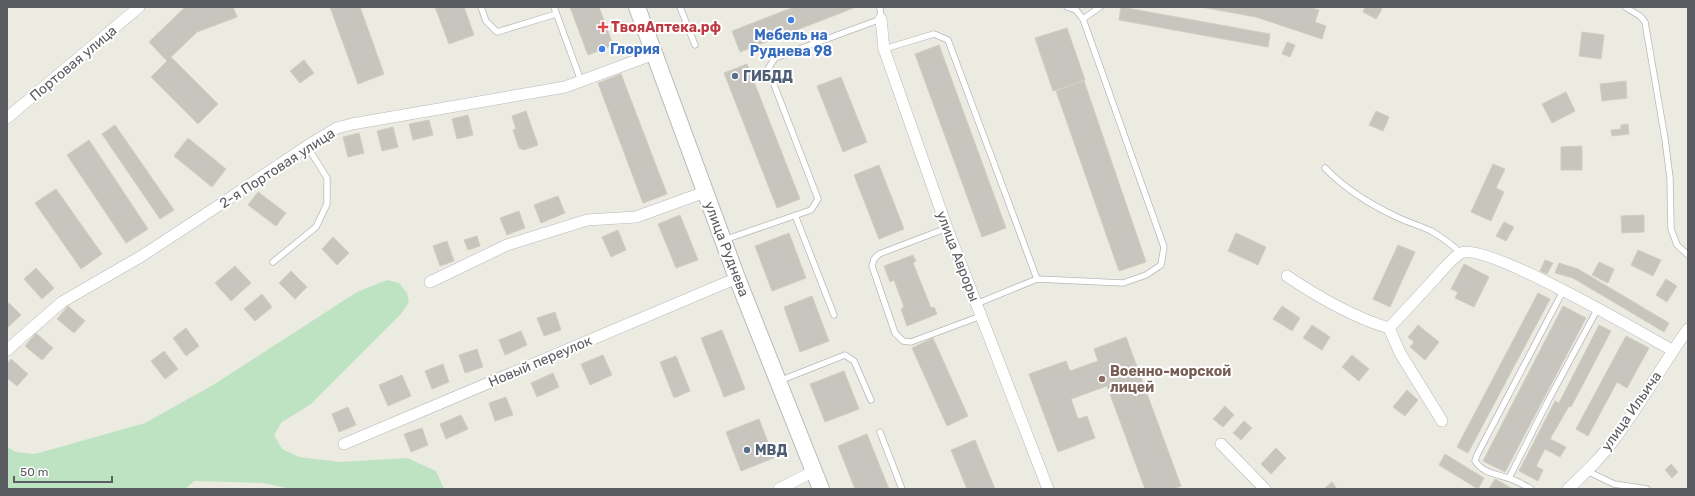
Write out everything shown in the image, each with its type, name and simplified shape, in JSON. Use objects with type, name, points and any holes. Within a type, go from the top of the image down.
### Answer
[{"type":"main road","name":"улица Руднева","points":[[637,7],[737,278],[822,489]]},
{"type":"street","name":"Портовая улица","points":[[7,118],[140,7]]},
{"type":"street","name":"улица Авроры","points":[[881,19],[884,49],[947,228],[1048,489]]},
{"type":"street","name":"2-я Портовая улица","points":[[7,350],[62,302],[140,257],[307,146],[337,128],[352,124],[564,87],[654,54]]},
{"type":"street","points":[[430,282],[507,244],[587,220],[636,217],[705,192]]},
{"type":"street","points":[[1389,328],[1449,263],[1461,254],[1471,252],[1498,260],[1529,272],[1672,350]]},
{"type":"street","points":[[1287,276],[1315,295],[1339,308],[1389,328],[1400,353],[1442,421]]},
{"type":"street","name":"Новый переулок","points":[[344,444],[737,278]]},
{"type":"street","name":"улица Ильича","points":[[1568,489],[1587,471],[1616,437],[1672,350],[1688,329]]},
{"type":"street","points":[[1221,444],[1265,489]]},
{"type":"street","points":[[779,489],[814,471]]},
{"type":"lane","points":[[480,7],[486,21],[497,32],[556,14]]},
{"type":"lane","points":[[554,7],[581,81]]},
{"type":"lane","points":[[680,7],[694,45]]},
{"type":"lane","points":[[723,240],[811,210],[818,199],[768,70],[775,58],[881,19],[880,7]]},
{"type":"lane","points":[[976,304],[1037,279],[1123,283],[1146,275],[1161,266],[1164,247],[1083,19],[1076,10],[1067,7]]},
{"type":"lane","points":[[1083,19],[1100,7]]},
{"type":"lane","points":[[1625,7],[1640,16],[1645,22],[1668,162],[1670,178],[1671,229],[1677,245],[1688,255]]},
{"type":"lane","points":[[884,49],[934,34],[948,40],[1037,279]]},
{"type":"lane","points":[[273,262],[316,227],[328,204],[327,178],[307,146]]},
{"type":"lane","points":[[1325,168],[1333,177],[1352,190],[1400,219],[1431,231],[1443,238],[1461,254]]},
{"type":"lane","points":[[795,215],[834,315]]},
{"type":"lane","points":[[947,228],[879,254],[874,259],[872,266],[895,333],[904,341],[911,342],[981,316]]},
{"type":"lane","points":[[1531,489],[1510,478],[1491,473],[1478,466],[1475,461],[1477,454],[1563,291]]},
{"type":"lane","points":[[1510,478],[1549,399],[1598,310]]},
{"type":"lane","points":[[779,382],[845,355],[854,361],[871,400]]},
{"type":"lane","points":[[880,432],[902,489]]},
{"type":"lane","points":[[1587,471],[1614,484],[1647,489]]},
{"type":"green space","points":[[387,280],[399,283],[407,293],[409,302],[401,314],[311,404],[282,422],[274,435],[282,449],[299,457],[340,462],[407,458],[436,471],[444,489],[291,489],[264,483],[194,481],[185,489],[7,489],[7,447],[16,452],[35,454],[145,423],[213,385],[357,292]]},
{"type":"building","points":[[187,7],[233,7],[237,17],[197,32],[171,57],[218,104],[198,124],[151,77],[167,61],[149,42],[183,9]]},
{"type":"building","points":[[330,7],[360,7],[384,74],[358,84]]},
{"type":"building","points":[[435,7],[464,7],[474,35],[449,44]]},
{"type":"building","points":[[570,7],[599,7],[613,45],[588,55]]},
{"type":"building","points":[[794,7],[856,7],[740,52],[732,31]]},
{"type":"building","points":[[1121,7],[1270,34],[1268,47],[1119,20]]},
{"type":"building","points":[[1201,7],[1308,7],[1319,10],[1315,22],[1326,26],[1322,39],[1256,17]]},
{"type":"building","points":[[1365,7],[1378,7],[1382,9],[1376,19],[1363,12]]},
{"type":"building","points":[[1067,28],[1085,80],[1053,91],[1035,38]]},
{"type":"building","points":[[1582,32],[1604,35],[1601,59],[1579,56]]},
{"type":"building","points":[[1287,42],[1295,45],[1290,57],[1282,54]]},
{"type":"building","points":[[939,45],[1006,228],[982,237],[915,54]]},
{"type":"building","points":[[304,60],[314,73],[300,83],[290,71]]},
{"type":"building","points":[[747,64],[800,199],[777,208],[724,73]]},
{"type":"building","points":[[621,74],[667,194],[643,203],[598,83]]},
{"type":"building","points":[[841,77],[867,142],[843,152],[817,86]]},
{"type":"building","points":[[1084,81],[1146,262],[1119,271],[1056,91]]},
{"type":"building","points":[[1626,81],[1627,98],[1602,101],[1600,84]]},
{"type":"building","points":[[1566,92],[1575,111],[1552,123],[1542,104]]},
{"type":"building","points":[[526,111],[538,145],[524,150],[519,148],[513,130],[516,129],[512,116]]},
{"type":"building","points":[[1376,111],[1389,117],[1383,131],[1369,125]]},
{"type":"building","points":[[468,115],[473,135],[457,139],[452,119]]},
{"type":"building","points":[[429,120],[433,135],[413,140],[409,124]]},
{"type":"building","points":[[1628,124],[1629,134],[1612,136],[1611,130],[1621,129],[1621,125]]},
{"type":"building","points":[[115,125],[174,210],[160,219],[102,134]]},
{"type":"building","points":[[393,127],[398,147],[382,151],[377,131]]},
{"type":"building","points":[[359,133],[364,153],[348,157],[343,137]]},
{"type":"building","points":[[188,138],[226,169],[212,187],[174,156]]},
{"type":"building","points":[[89,140],[148,229],[126,243],[67,155]]},
{"type":"building","points":[[1582,146],[1582,170],[1561,170],[1561,147]]},
{"type":"building","points":[[1493,164],[1505,169],[1496,188],[1504,192],[1491,221],[1471,212]]},
{"type":"building","points":[[879,165],[904,229],[879,239],[854,175]]},
{"type":"building","points":[[56,189],[102,254],[81,269],[35,203]]},
{"type":"building","points":[[258,192],[286,213],[276,226],[248,205]]},
{"type":"building","points":[[558,196],[565,213],[541,223],[534,205]]},
{"type":"building","points":[[519,211],[525,228],[507,235],[500,218]]},
{"type":"building","points":[[680,215],[698,260],[676,268],[658,224]]},
{"type":"building","points":[[1644,215],[1644,232],[1622,233],[1621,216]]},
{"type":"building","points":[[1504,222],[1514,227],[1506,241],[1496,236]]},
{"type":"building","points":[[618,230],[626,250],[611,257],[602,237]]},
{"type":"building","points":[[789,233],[806,278],[772,291],[755,246]]},
{"type":"building","points":[[1236,233],[1266,247],[1258,265],[1228,251]]},
{"type":"building","points":[[477,236],[480,246],[468,250],[464,240]]},
{"type":"building","points":[[333,237],[349,253],[337,265],[322,249]]},
{"type":"building","points":[[447,241],[454,261],[440,266],[433,246]]},
{"type":"building","points":[[1398,245],[1415,252],[1390,307],[1373,299]]},
{"type":"building","points":[[1638,250],[1661,260],[1653,276],[1631,265]]},
{"type":"building","points":[[913,255],[916,261],[913,263],[931,308],[934,307],[937,314],[907,326],[901,309],[904,307],[894,280],[890,282],[884,266]]},
{"type":"building","points":[[1545,260],[1553,263],[1547,274],[1540,271]]},
{"type":"building","points":[[1599,262],[1614,269],[1608,283],[1592,275]]},
{"type":"building","points":[[1559,263],[1578,269],[1669,323],[1664,332],[1573,278],[1555,273]]},
{"type":"building","points":[[1464,264],[1489,277],[1474,307],[1455,298],[1458,292],[1451,289]]},
{"type":"building","points":[[235,266],[251,283],[231,301],[215,283]]},
{"type":"building","points":[[36,268],[54,288],[42,299],[24,279]]},
{"type":"building","points":[[291,271],[307,287],[295,299],[279,283]]},
{"type":"building","points":[[1666,279],[1677,286],[1667,302],[1656,295]]},
{"type":"building","points":[[1538,293],[1550,299],[1468,453],[1457,447]]},
{"type":"building","points":[[262,294],[272,307],[255,321],[244,309]]},
{"type":"building","points":[[812,296],[829,341],[800,352],[784,307]]},
{"type":"building","points":[[9,303],[21,315],[7,328],[7,304]]},
{"type":"building","points":[[68,306],[85,321],[74,333],[57,319]]},
{"type":"building","points":[[1282,306],[1300,318],[1292,331],[1273,319]]},
{"type":"building","points":[[1563,306],[1586,318],[1505,472],[1483,461]]},
{"type":"building","points":[[555,312],[561,330],[544,336],[537,318]]},
{"type":"building","points":[[1312,325],[1330,337],[1322,350],[1303,338]]},
{"type":"building","points":[[1418,325],[1439,342],[1425,360],[1410,347],[1414,342],[1408,337]]},
{"type":"building","points":[[1599,325],[1611,331],[1571,407],[1569,406],[1550,439],[1566,447],[1560,457],[1545,449],[1536,466],[1543,470],[1538,481],[1519,471],[1555,401],[1559,403]]},
{"type":"building","points":[[186,328],[199,346],[186,356],[173,338]]},
{"type":"building","points":[[722,330],[745,389],[724,397],[701,338]]},
{"type":"building","points":[[521,331],[527,345],[505,355],[499,340]]},
{"type":"building","points":[[36,333],[53,348],[42,360],[25,346]]},
{"type":"building","points":[[1626,336],[1649,348],[1627,388],[1617,382],[1588,436],[1576,429]]},
{"type":"building","points":[[1126,337],[1181,486],[1173,489],[1145,489],[1107,386],[1071,399],[1078,419],[1087,416],[1095,438],[1058,452],[1029,374],[1066,361],[1070,371],[1098,361],[1094,349]]},
{"type":"building","points":[[933,338],[968,416],[947,426],[912,348]]},
{"type":"building","points":[[477,349],[483,367],[465,373],[459,355]]},
{"type":"building","points":[[164,351],[178,369],[165,379],[151,361]]},
{"type":"building","points":[[603,355],[612,375],[590,385],[581,364]]},
{"type":"building","points":[[1352,355],[1369,369],[1359,381],[1342,367]]},
{"type":"building","points":[[676,356],[690,391],[674,398],[660,362]]},
{"type":"building","points":[[11,359],[28,374],[17,386],[7,378],[7,364]]},
{"type":"building","points":[[443,364],[449,382],[432,389],[425,371]]},
{"type":"building","points":[[844,371],[859,409],[825,422],[810,384]]},
{"type":"building","points":[[553,373],[559,387],[537,397],[531,383]]},
{"type":"building","points":[[402,375],[411,396],[388,406],[379,385]]},
{"type":"building","points":[[1407,390],[1418,400],[1405,416],[1393,407]]},
{"type":"building","points":[[506,397],[513,415],[495,421],[489,403]]},
{"type":"building","points":[[1225,406],[1234,415],[1223,427],[1213,419]]},
{"type":"building","points":[[348,407],[356,425],[339,432],[332,414]]},
{"type":"building","points":[[461,415],[468,429],[446,439],[440,424]]},
{"type":"building","points":[[759,419],[774,458],[741,471],[726,432]]},
{"type":"building","points":[[1244,421],[1252,428],[1241,440],[1233,433]]},
{"type":"building","points":[[422,428],[428,445],[411,452],[404,434]]},
{"type":"building","points":[[867,434],[889,489],[855,489],[838,446]]},
{"type":"building","points":[[975,440],[995,489],[967,489],[951,450]]},
{"type":"building","points":[[1276,448],[1286,458],[1271,474],[1261,464]]},
{"type":"building","points":[[1445,454],[1484,478],[1478,489],[1439,465]]},
{"type":"building","points":[[1671,464],[1678,472],[1672,478],[1665,470]]},
{"type":"building","points":[[1495,479],[1513,489],[1489,489]]},
{"type":"building","points":[[1332,482],[1337,489],[1324,489]]},
{"type":"place","name":"Мебель на Руднева 98","points":[[791,20]]},
{"type":"place","name":"ТвояАптека.рф","points":[[603,27]]},
{"type":"place","name":"Глория","points":[[602,49]]},
{"type":"place","name":"ГИБДД","points":[[735,76]]},
{"type":"place","name":"Военно-морской лицей","points":[[1102,379]]},
{"type":"place","name":"МВД","points":[[747,450]]}]
